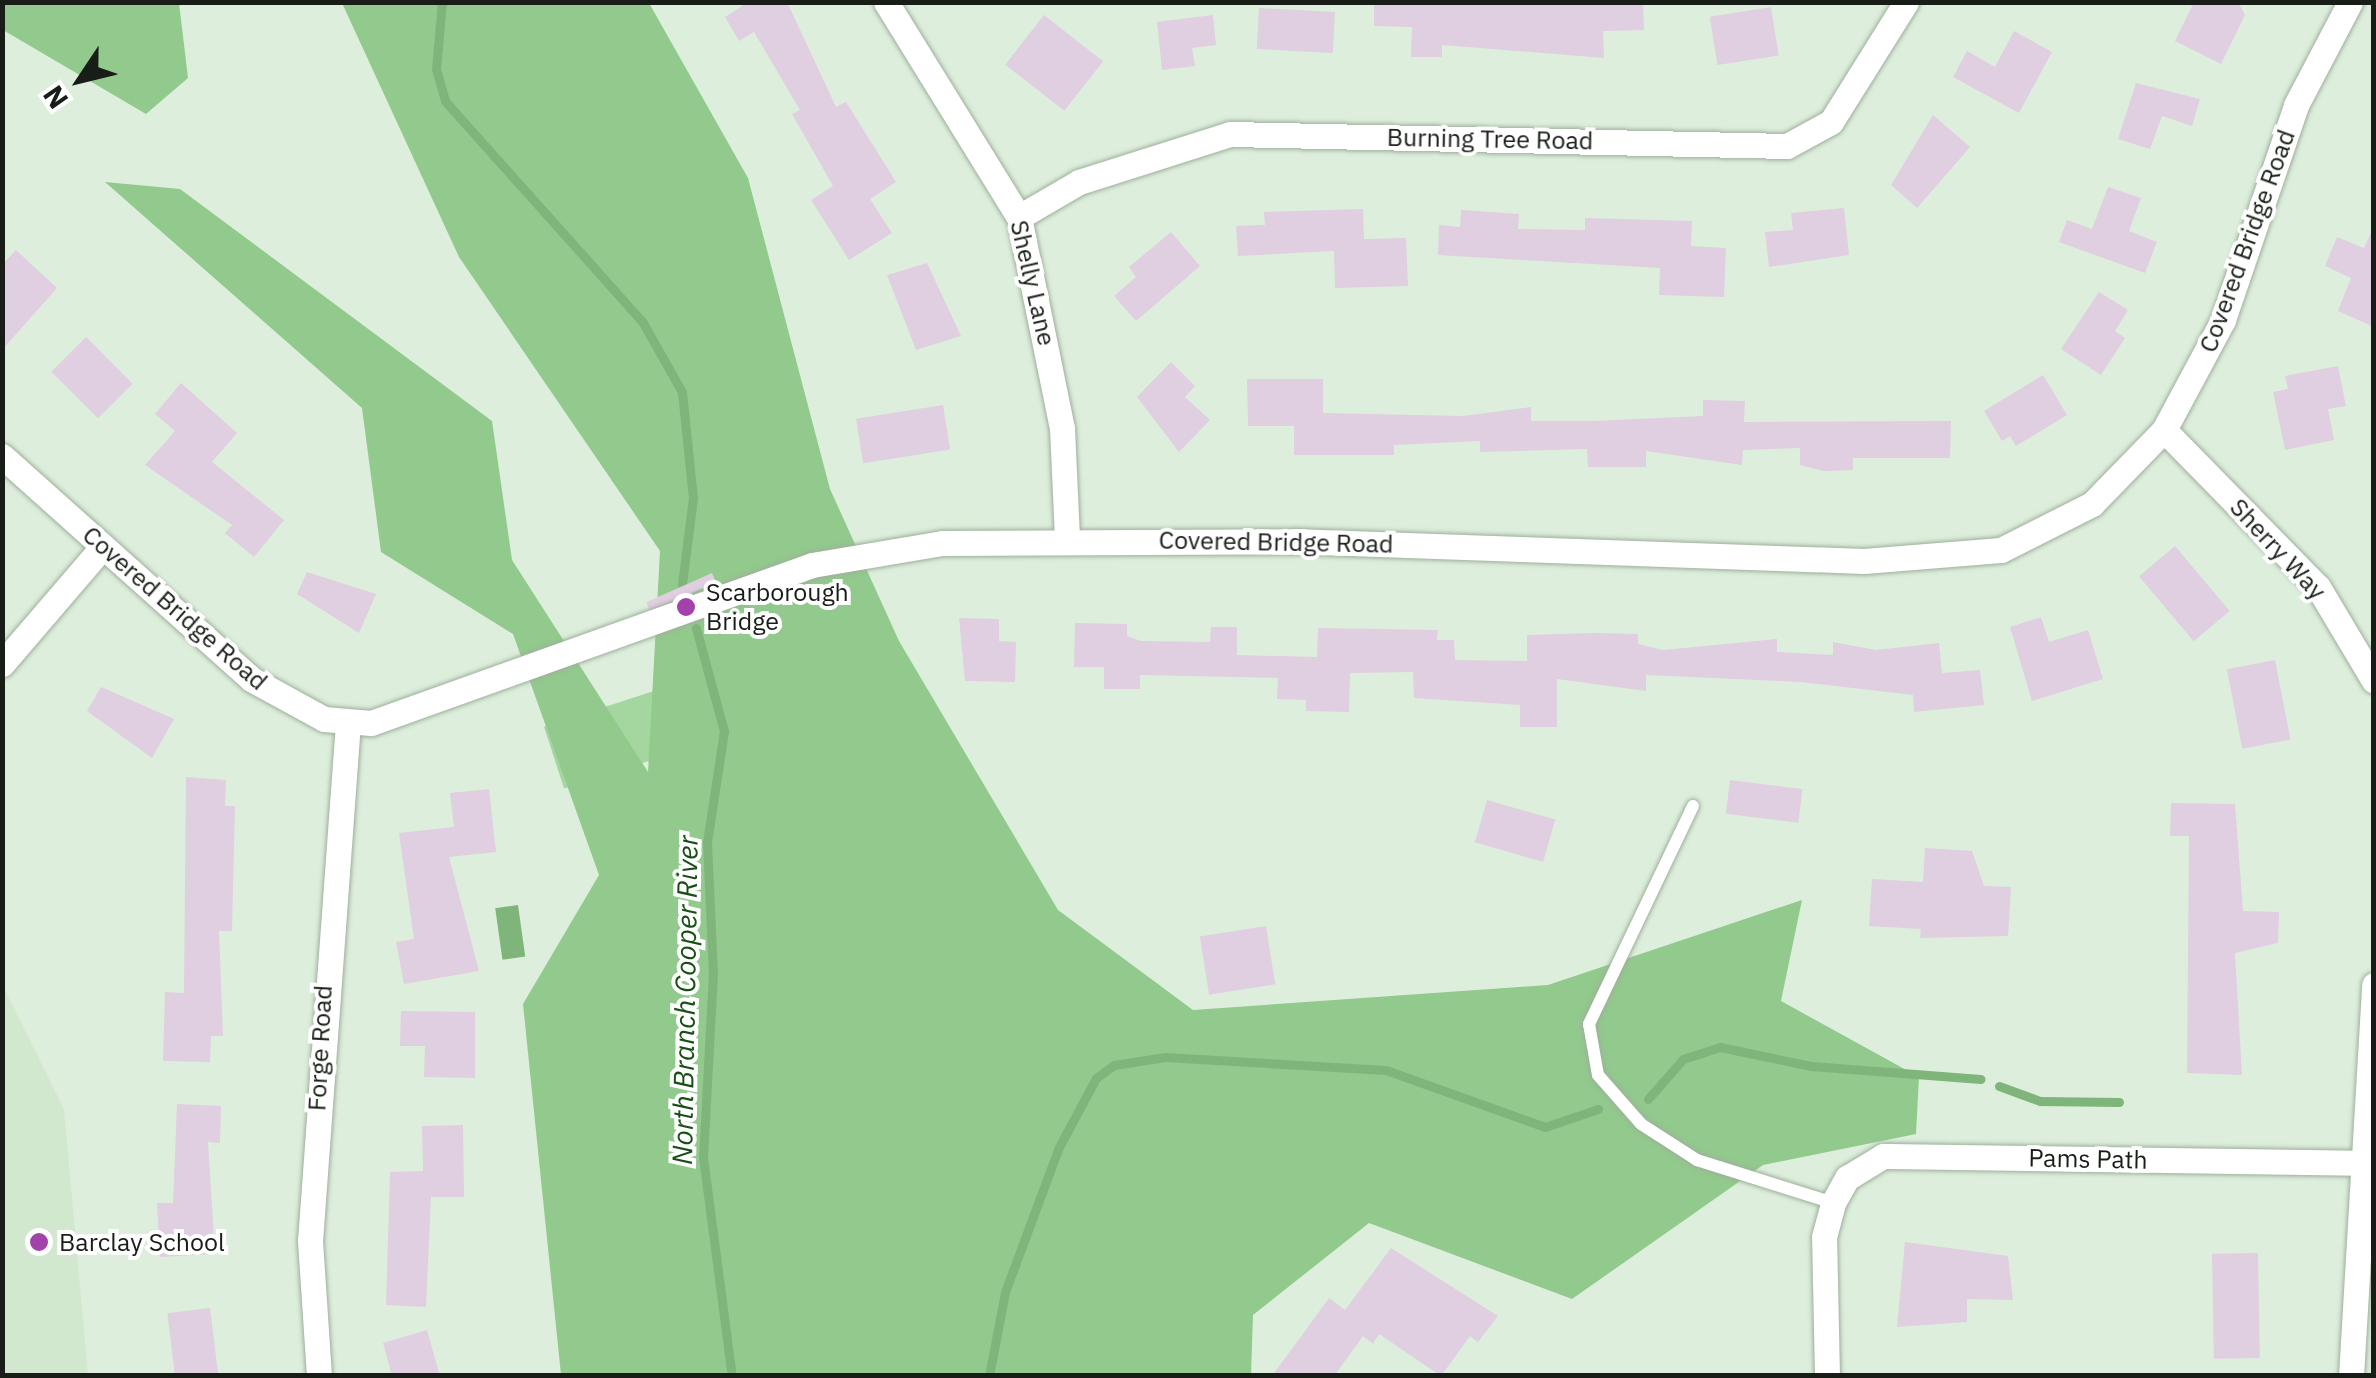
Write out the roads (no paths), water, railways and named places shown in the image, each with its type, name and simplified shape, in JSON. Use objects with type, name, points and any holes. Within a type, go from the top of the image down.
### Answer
[{"type":"street","name":"Shelly Lane","points":[[886,2],[1019,217],[1059,409],[1067,540]]},
{"type":"street","name":"Burning Tree Road","points":[[1019,217],[1079,182],[1230,134],[1787,146],[1831,122],[1906,2]]},
{"type":"street","name":"Covered Bridge Road","points":[[2,456],[251,679],[290,705],[348,722],[404,718],[720,595],[876,551],[1067,540],[1954,558],[2001,550],[2092,504],[2164,430],[2223,320],[2296,105],[2350,2]]},
{"type":"street","name":"Sherry Way","points":[[2164,430],[2318,586],[2368,654],[2374,681]]},
{"type":"street","points":[[2,664],[103,546]]},
{"type":"street","name":"Forge Road","points":[[319,1376],[311,1222],[348,722]]},
{"type":"street","points":[[2351,1376],[2374,985]]},
{"type":"street","name":"Pams Path","points":[[1833,1203],[1847,1178],[1882,1156],[2364,1162]]},
{"type":"street","points":[[1827,1376],[1824,1237],[1833,1203]]},
{"type":"lane","points":[[1693,806],[1589,1024],[1598,1075],[1641,1124],[1697,1160],[1833,1203]]},
{"type":"waterway","name":"North Branch Cooper River","points":[[442,2],[436,69],[445,101],[642,321],[682,392],[693,498],[682,584]]},
{"type":"waterway","name":"North Branch Cooper River","points":[[696,628],[724,731],[707,842],[713,973],[703,1157],[732,1376]]},
{"type":"waterway","points":[[1648,1099],[1683,1059],[1720,1047],[1811,1066],[1981,1079]]},
{"type":"waterway","points":[[989,1376],[1005,1292],[1059,1147],[1096,1078],[1114,1065],[1165,1057],[1386,1070],[1545,1127],[1598,1109]]},
{"type":"waterway","points":[[1999,1086],[2040,1101],[2119,1102]]},
{"type":"place","name":"Scarborough Bridge","points":[[686,607]]},
{"type":"place","name":"Barclay School","points":[[39,1242]]}]
